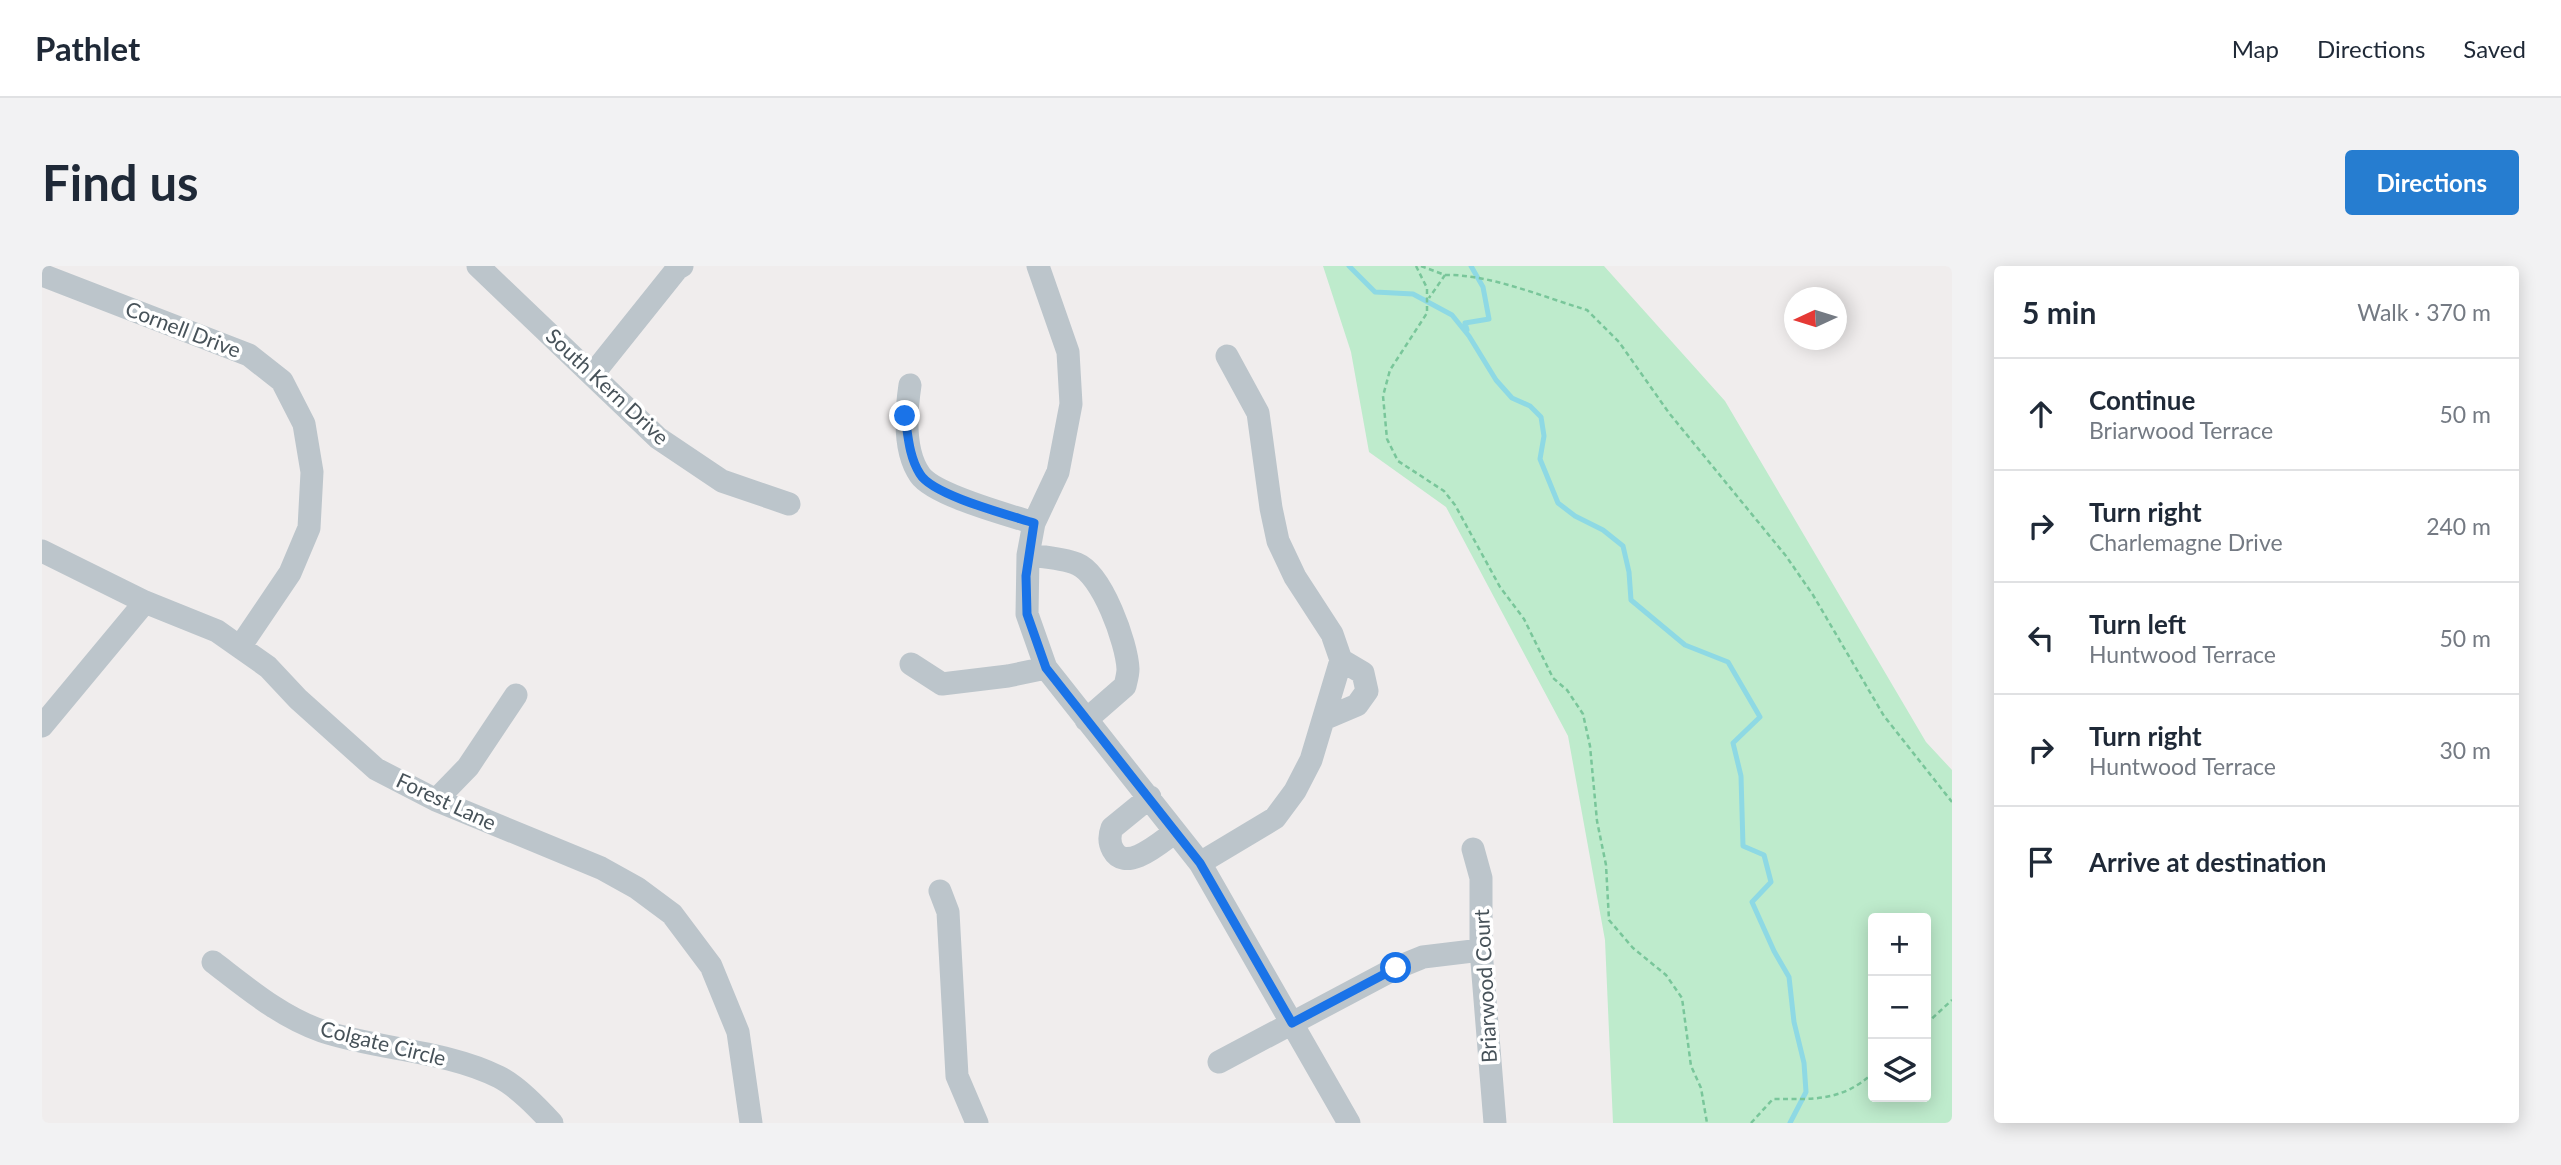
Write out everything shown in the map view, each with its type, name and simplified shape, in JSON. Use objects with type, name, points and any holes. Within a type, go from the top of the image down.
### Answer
[{"type":"street","name":"South Kern Drive","points":[[478,266],[658,438],[722,481],[789,504]]},
{"type":"street","points":[[593,374],[682,266]]},
{"type":"street","points":[[1038,266],[1068,352],[1071,404],[1058,472],[1034,523],[1028,555],[1027,614],[1046,668],[1200,863],[1349,1123]]},
{"type":"street","name":"Cornell Drive","points":[[42,275],[249,355],[282,381],[304,424],[312,472],[309,528],[290,573],[240,647]]},
{"type":"street","points":[[1200,863],[1275,817],[1295,791],[1311,760],[1341,660],[1332,634],[1296,577],[1278,541],[1258,413],[1227,356]]},
{"type":"street","points":[[910,385],[905,416],[910,448],[920,476],[943,492],[1034,523]]},
{"type":"street","name":"Forest Lane","points":[[42,551],[145,602],[217,631],[268,667],[298,699],[376,769],[436,800],[601,868],[637,888],[672,914],[711,966],[738,1032],[751,1123]]},
{"type":"street","points":[[1028,555],[1078,564],[1101,587],[1120,635],[1128,668],[1125,686],[1086,720]]},
{"type":"street","points":[[42,726],[145,602]]},
{"type":"street","points":[[1324,719],[1357,705],[1367,691],[1363,673],[1341,660]]},
{"type":"street","points":[[911,664],[942,684],[1008,676],[1046,668]]},
{"type":"street","points":[[436,800],[468,767],[516,695]]},
{"type":"street","points":[[1150,797],[1112,828],[1110,843],[1114,853],[1122,858],[1141,856],[1175,832]]},
{"type":"street","name":"Briarwood Court","points":[[1474,849],[1481,878],[1481,950],[1495,1123]]},
{"type":"street","points":[[940,891],[948,912],[957,1076],[977,1123]]},
{"type":"street","points":[[1219,1062],[1414,960],[1481,950]]},
{"type":"street","name":"Colgate Circle","points":[[213,962],[271,1006],[320,1030],[450,1060],[500,1078],[552,1123]]},
{"type":"path","points":[[1416,266],[1427,288],[1427,313],[1390,370],[1383,397],[1387,439],[1398,461],[1444,491],[1455,505],[1500,587],[1524,619],[1553,678],[1567,690],[1583,714],[1590,746],[1597,821],[1606,865],[1609,920],[1633,947],[1666,975],[1682,998],[1691,1066],[1701,1088],[1707,1123]]},
{"type":"path","points":[[1421,266],[1445,275],[1464,275],[1587,310],[1597,318],[1619,342],[1677,422],[1786,556],[1813,595],[1884,716],[1952,802]]},
{"type":"path","points":[[1427,300],[1445,275]]},
{"type":"path","points":[[1931,1019],[1952,1000]]},
{"type":"path","points":[[1751,1123],[1773,1099],[1826,1099],[1861,1084],[1868,1078]]},
{"type":"green space","points":[[1323,266],[1604,266],[1725,401],[1926,742],[1952,770],[1952,1123],[1613,1123],[1605,940],[1568,736],[1446,507],[1369,452],[1351,352]]},
{"type":"waterway","points":[[1349,266],[1375,292],[1413,294],[1452,315],[1469,336],[1496,380],[1512,398],[1530,406],[1541,417],[1544,436],[1540,459],[1558,503],[1575,516],[1603,530],[1623,546],[1629,572],[1631,600],[1685,645],[1728,662],[1760,717],[1733,743],[1741,776],[1743,846],[1764,855],[1771,882],[1752,902],[1789,977],[1794,1022],[1804,1063],[1806,1092],[1790,1123]]},
{"type":"waterway","points":[[1467,330],[1465,323],[1489,319],[1483,287],[1471,266]]},
{"type":"route","points":[[905,416],[910,448],[920,476],[943,492],[1034,523],[1026,576],[1027,614],[1046,668],[1200,863],[1292,1023],[1396,968]]}]
